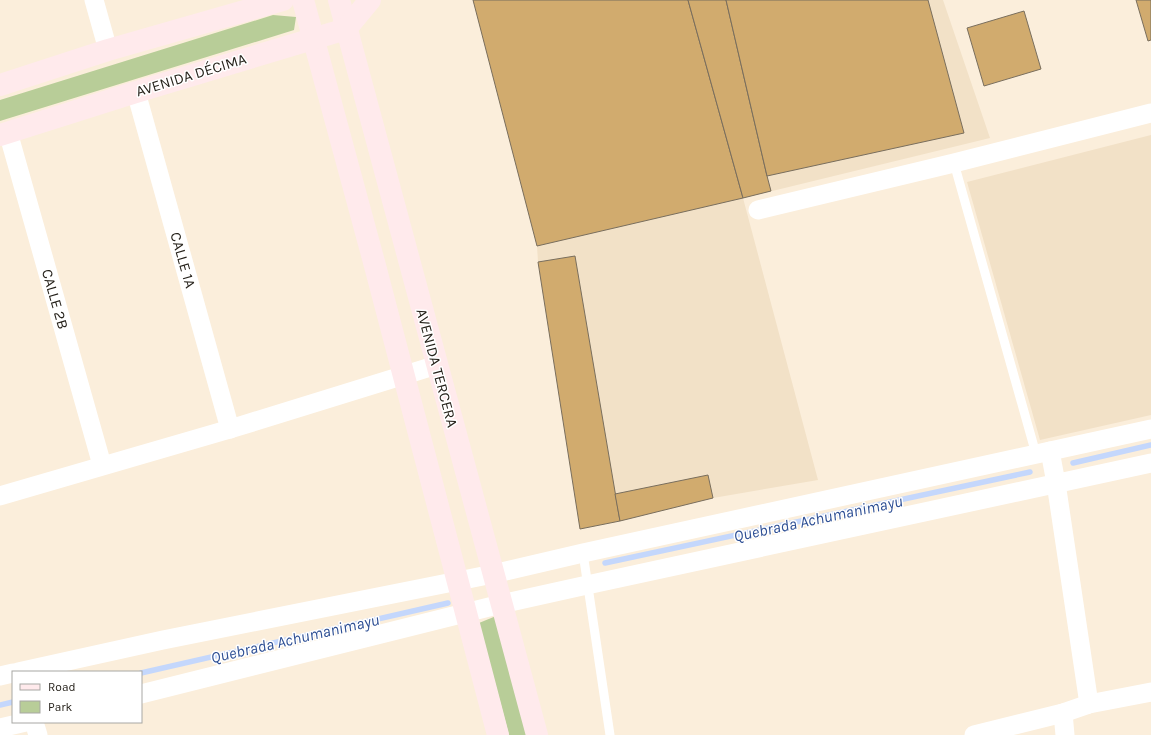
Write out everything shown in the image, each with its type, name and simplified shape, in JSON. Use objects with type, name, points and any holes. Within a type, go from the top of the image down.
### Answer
[{"type":"street","points":[[94,0],[108,50]]},
{"type":"street","points":[[0,85],[108,50],[283,0]]},
{"type":"street","points":[[303,0],[404,375],[498,735]]},
{"type":"street","name":"AVENIDA TERCERA","points":[[338,0],[536,735]]},
{"type":"street","points":[[346,29],[370,0]]},
{"type":"street","name":"AVENIDA DÉCIMA","points":[[4,133],[346,29]]},
{"type":"street","name":"CALLE 1A","points":[[136,92],[230,429]]},
{"type":"street","points":[[758,210],[954,163],[1151,113]]},
{"type":"street","name":"CALLE 2B","points":[[4,133],[102,465]]},
{"type":"street","points":[[0,496],[102,465],[230,429],[437,365]]},
{"type":"street","points":[[16,671],[163,640],[458,582],[583,553],[1151,429]]},
{"type":"street","points":[[1043,452],[1056,483],[1089,704]]},
{"type":"street","points":[[142,694],[501,604],[1151,463]]},
{"type":"street","points":[[974,735],[1063,713],[1089,704],[1151,692]]},
{"type":"street","points":[[1063,713],[1065,735]]},
{"type":"street","points":[[0,728],[22,723]]},
{"type":"street","points":[[34,723],[38,735]]},
{"type":"lane","points":[[954,163],[1043,452]]},
{"type":"lane","points":[[583,553],[610,735]]},
{"type":"shaded area","points":[[473,0],[943,0],[990,138],[743,198],[818,480],[713,498],[620,521],[538,262],[537,246]]},
{"type":"shaded area","points":[[1151,135],[1151,415],[1040,440],[967,182]]},
{"type":"green space","points":[[273,15],[296,17],[294,30],[0,121],[0,100]]},
{"type":"green space","points":[[501,614],[532,735],[509,735],[479,623]]},
{"type":"building","points":[[473,0],[688,0],[743,198],[537,246]]},
{"type":"building","points":[[688,0],[726,0],[771,191],[743,198]]},
{"type":"building","points":[[726,0],[928,0],[964,133],[767,176]]},
{"type":"building","points":[[1136,0],[1151,0],[1151,40],[1148,41]]},
{"type":"building","points":[[1024,11],[1041,69],[984,86],[967,28]]},
{"type":"building","points":[[575,256],[620,521],[580,529],[538,262]]},
{"type":"building","points":[[708,475],[713,498],[620,521],[615,494]]},
{"type":"waterway","name":"Quebrada Achumanimayu","points":[[1073,463],[1151,445]]},
{"type":"waterway","name":"Quebrada Achumanimayu","points":[[605,563],[1030,472]]},
{"type":"waterway","name":"Quebrada Achumanimayu","points":[[142,673],[448,603]]},
{"type":"waterway","name":"Quebrada Achumanimayu","points":[[0,705],[12,702]]}]
